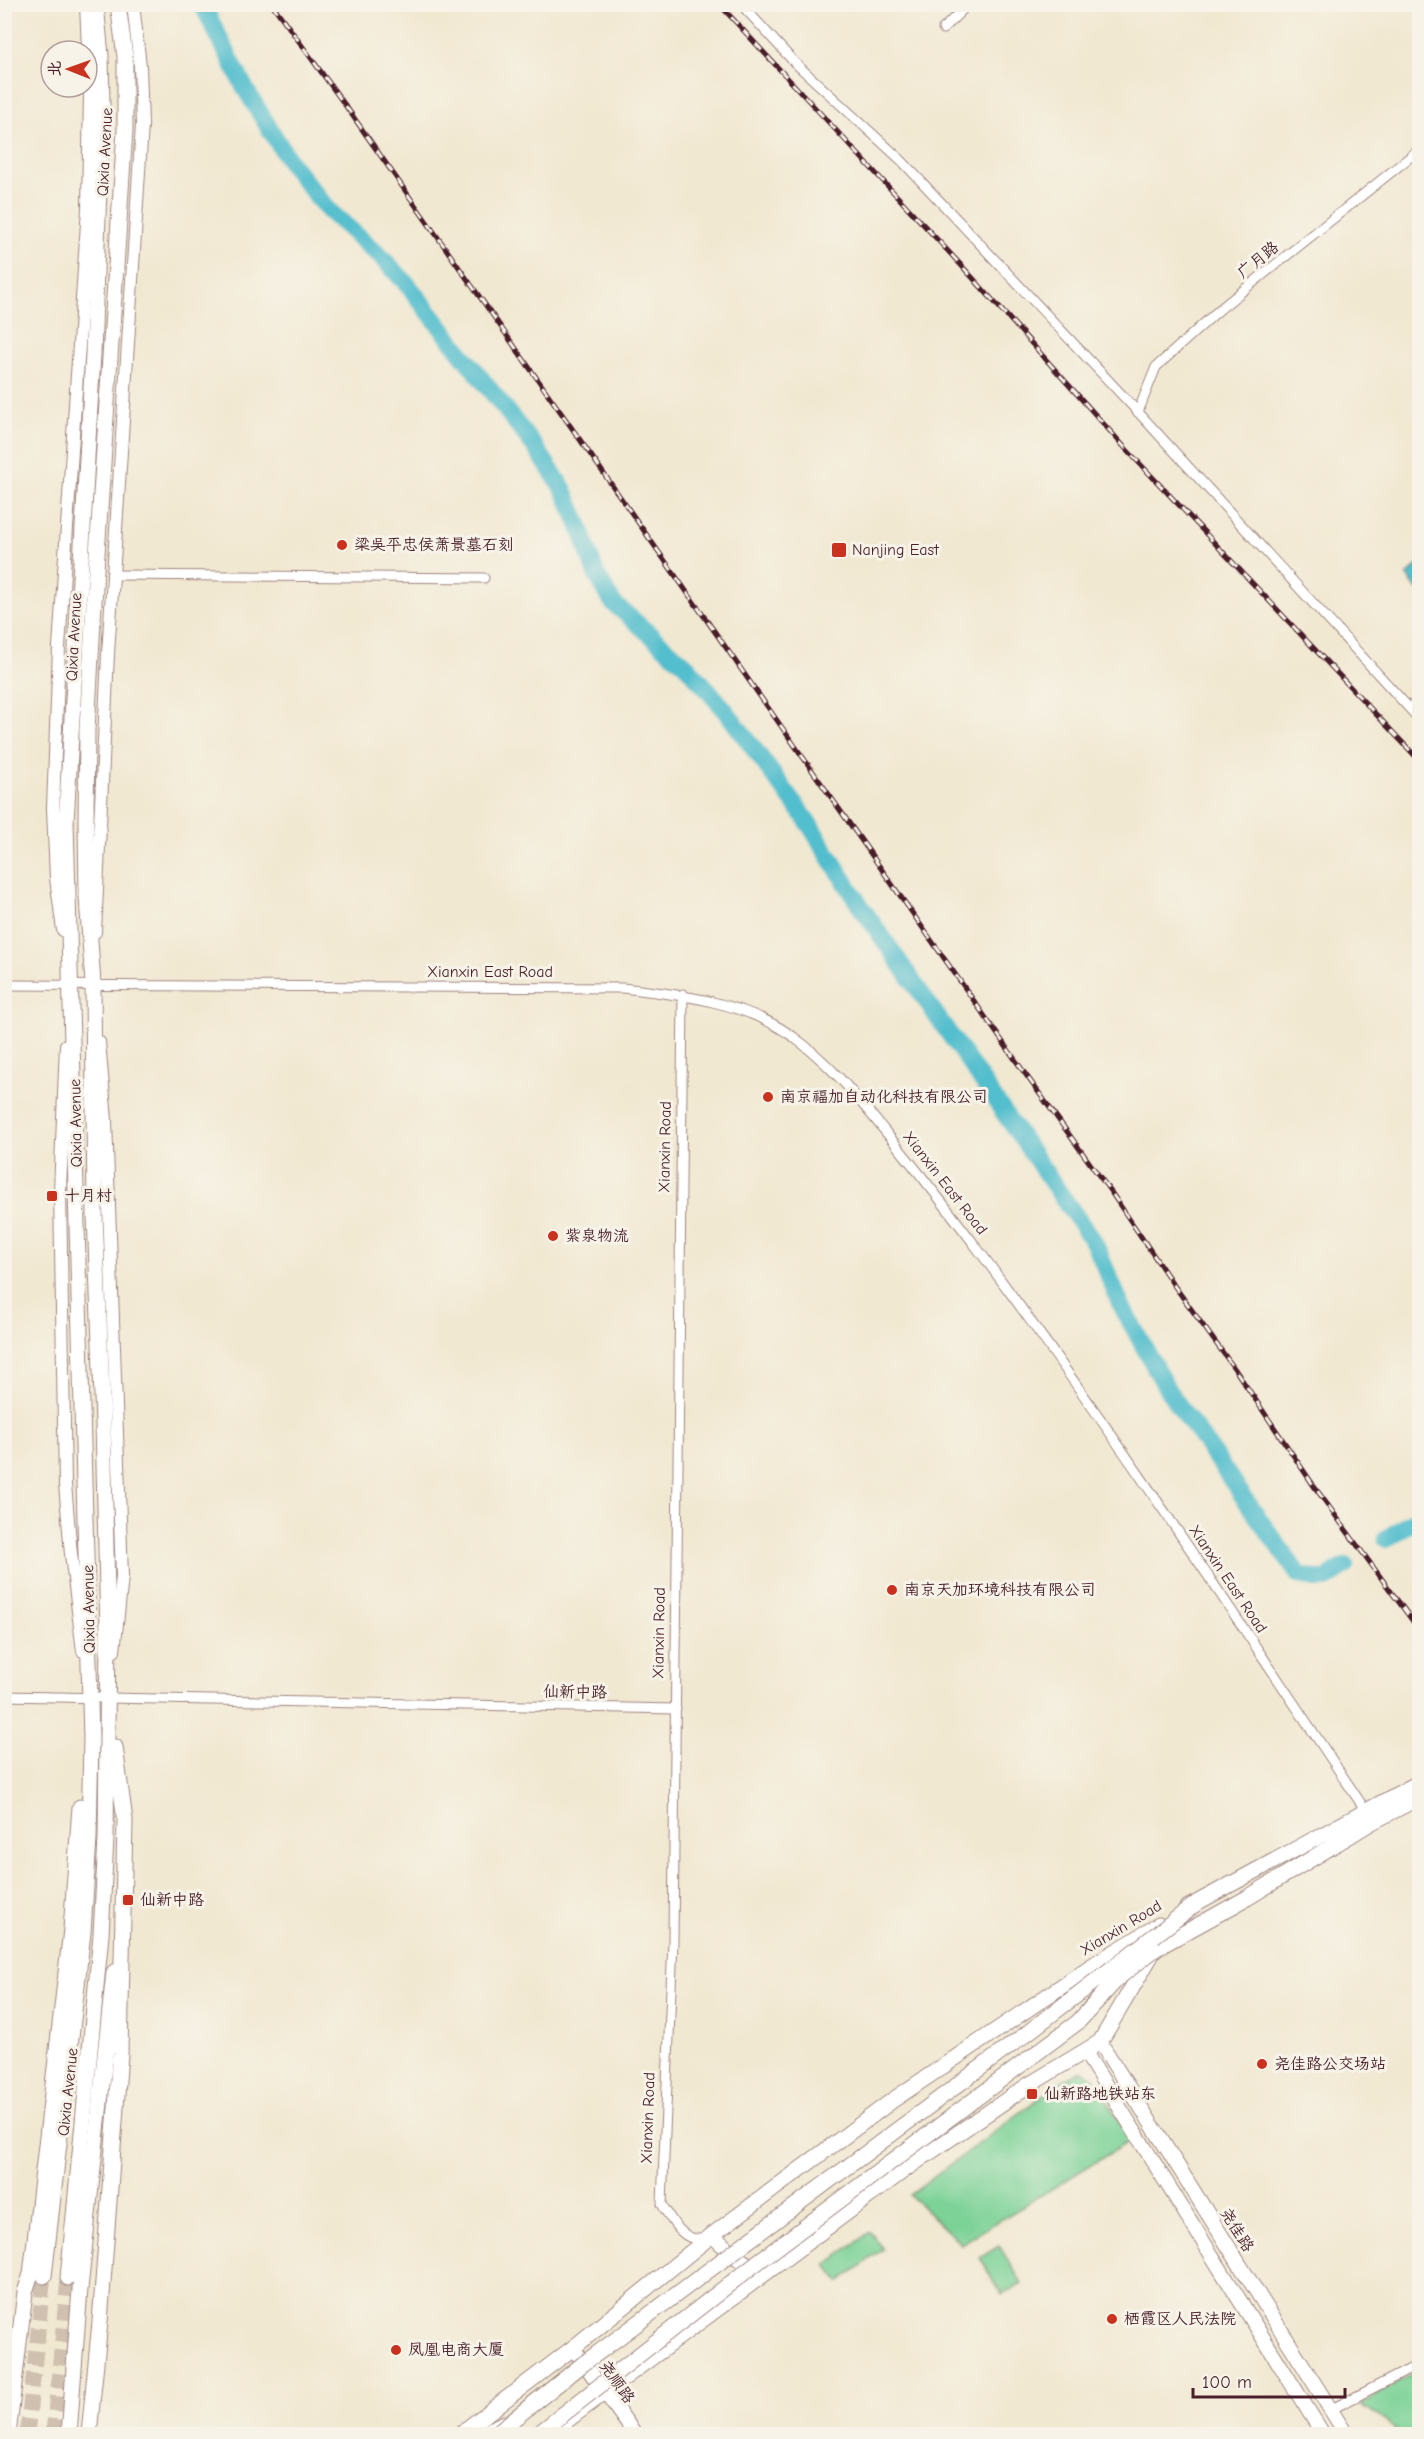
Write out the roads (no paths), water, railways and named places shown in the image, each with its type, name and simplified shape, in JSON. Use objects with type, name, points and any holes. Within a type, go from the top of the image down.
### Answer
[{"type":"main road","name":"Qixia Avenue","points":[[44,2276],[83,1932],[89,1839],[89,1697],[66,822],[93,354],[102,106],[101,56],[96,4]]},
{"type":"main road","name":"Qixia Avenue","points":[[68,2278],[101,1935],[106,1839],[108,1697],[103,1422],[95,1215],[93,984],[87,897],[87,730],[125,130],[125,57],[118,4]]},
{"type":"main road","points":[[4,2403],[30,2274],[71,1930],[89,1697]]},
{"type":"main road","points":[[89,2434],[120,2054],[125,1820],[108,1697]]},
{"type":"main road","name":"Xianxin Road","points":[[460,2434],[573,2348],[712,2235],[893,2100],[1090,1967],[1197,1903],[1419,1782]]},
{"type":"main road","points":[[538,2434],[759,2261],[1078,2022],[1118,1978],[1155,1949],[1419,1797]]},
{"type":"main road","name":"Xianxin Road","points":[[495,2434],[583,2364],[1007,2048],[1197,1903]]},
{"type":"main road","points":[[69,2434],[86,2230],[112,1984],[123,1909]]},
{"type":"main road","points":[[77,2434],[83,2337],[123,1909]]},
{"type":"main road","points":[[549,2434],[907,2168],[1027,2086],[1100,2042],[1155,1949]]},
{"type":"main road","name":"尧佳路","points":[[1100,2042],[1346,2434]]},
{"type":"main road","points":[[1085,2052],[1323,2434]]},
{"type":"main road","points":[[712,2235],[758,2273],[772,2270]]},
{"type":"main road","points":[[8,2434],[25,2292]]},
{"type":"main road","name":"尧顺路","points":[[573,2348],[635,2434]]},
{"type":"main road","points":[[483,2434],[525,2411]]},
{"type":"street","points":[[70,984],[56,878],[52,808],[59,648],[88,208],[90,93],[86,4]]},
{"type":"street","points":[[93,984],[113,575],[142,124],[141,66],[133,4]]},
{"type":"street","points":[[741,4],[794,62],[901,160],[1138,412],[1419,720]]},
{"type":"street","points":[[943,29],[968,4]]},
{"type":"street","name":"广月路","points":[[1138,412],[1156,367],[1220,309],[1419,149]]},
{"type":"street","points":[[113,575],[484,578]]},
{"type":"street","name":"Xianxin East Road","points":[[4,985],[622,988],[683,994],[752,1014],[782,1029],[841,1077],[931,1187],[1016,1300],[1195,1556],[1366,1811]]},
{"type":"street","name":"Xianxin Road","points":[[683,994],[673,1941],[663,2204],[677,2228],[688,2237],[702,2240],[712,2235]]},
{"type":"street","name":"仙新中路","points":[[4,1696],[676,1709]]},
{"type":"street","points":[[1330,2410],[1419,2364]]},
{"type":"water","points":[[1419,563],[1419,592],[1407,576]]},
{"type":"waterway","points":[[202,4],[246,90],[291,164],[329,211],[381,257],[407,284],[535,447],[564,490],[596,574],[613,603],[686,665],[725,710],[806,819],[859,904],[1095,1244],[1120,1303],[1167,1389],[1298,1574],[1314,1579],[1326,1579],[1346,1566]]},
{"type":"waterway","points":[[1386,1539],[1420,1516]]},
{"type":"tunnel","points":[[27,2434],[44,2276]]},
{"type":"tunnel","points":[[53,2434],[68,2278]]},
{"type":"railway","points":[[272,4],[1026,1075],[1113,1195],[1316,1489],[1420,1631]]},
{"type":"railway","points":[[719,4],[972,277],[1127,450],[1420,761]]},
{"type":"place","name":"梁吴平忠侯萧景墓石刻","points":[[342,545]]},
{"type":"place","name":"Nanjing East","points":[[839,550]]},
{"type":"place","name":"南京福加自动化科技有限公司","points":[[768,1097]]},
{"type":"place","name":"十月村","points":[[52,1196]]},
{"type":"place","name":"紫泉物流","points":[[553,1236]]},
{"type":"place","name":"南京天加环境科技有限公司","points":[[892,1590]]},
{"type":"place","name":"仙新中路","points":[[128,1900]]},
{"type":"place","name":"尧佳路公交场站","points":[[1262,2064]]},
{"type":"place","name":"仙新路地铁站东","points":[[1032,2094]]},
{"type":"place","name":"栖霞区人民法院","points":[[1112,2319]]},
{"type":"place","name":"凤凰电商大厦","points":[[396,2350]]}]
